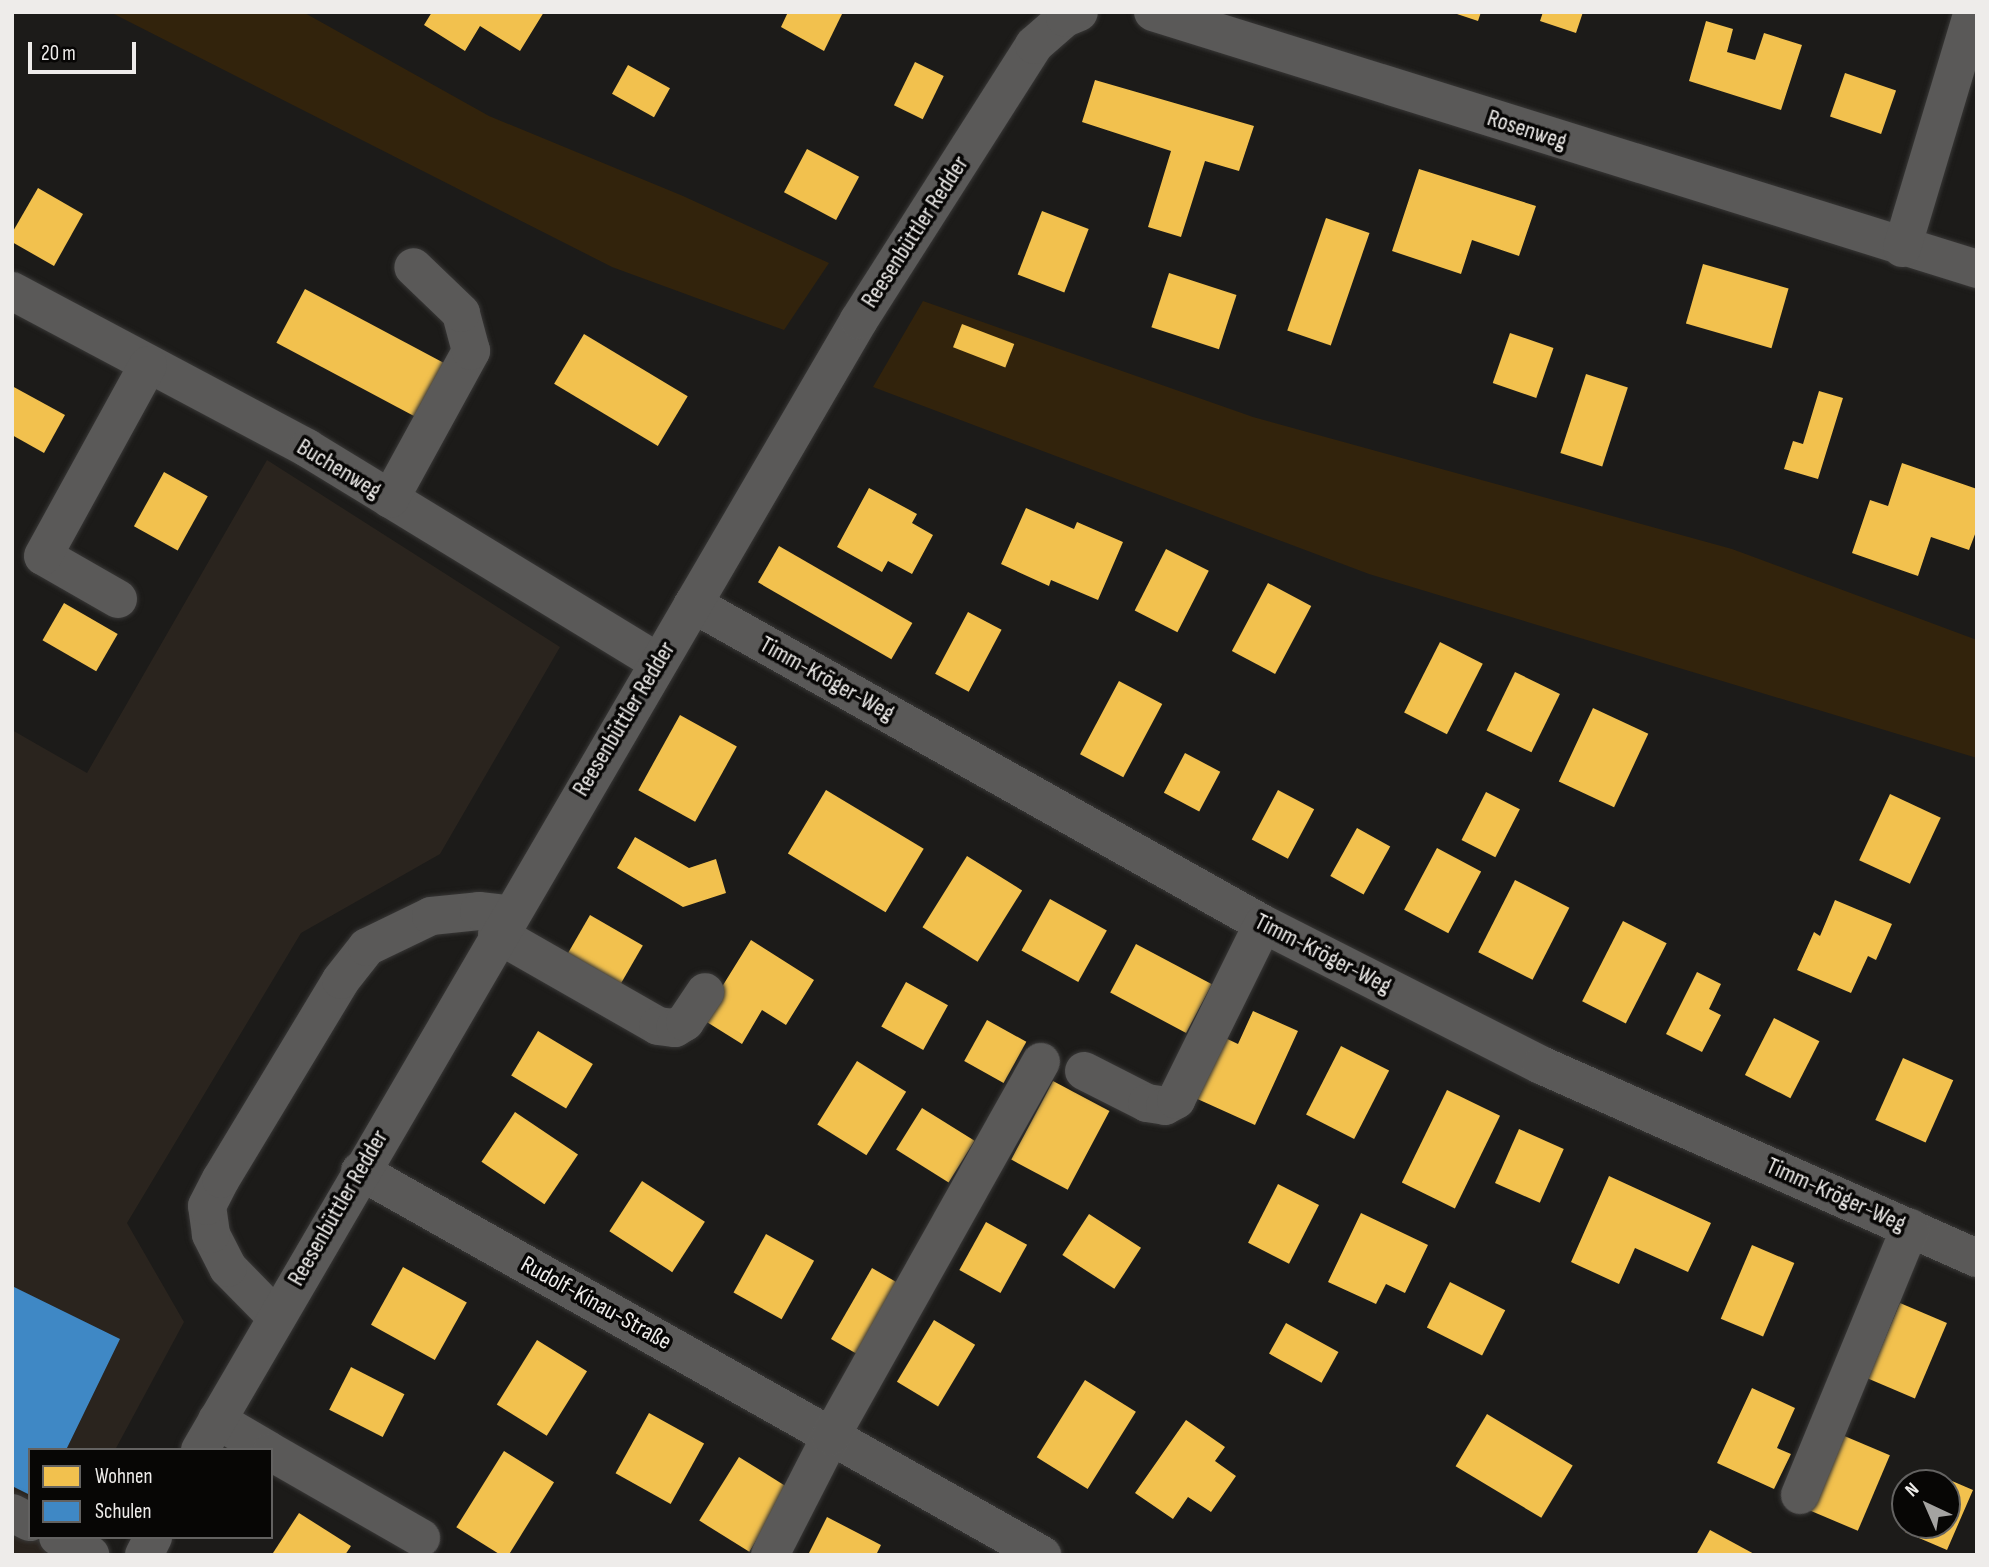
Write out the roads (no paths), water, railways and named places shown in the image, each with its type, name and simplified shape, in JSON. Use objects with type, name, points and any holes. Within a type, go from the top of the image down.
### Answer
[{"type":"street","name":"Reesenbüttler Redder","points":[[211,1440],[275,1316],[502,924],[859,320],[926,220],[992,108],[1034,45],[1065,18],[1079,12]]},
{"type":"street","name":"Rosenweg","points":[[1153,12],[1902,248],[1977,269]]},
{"type":"street","points":[[1902,248],[1973,12]]},
{"type":"street","points":[[390,499],[471,351],[461,313],[413,267]]},
{"type":"street","name":"Buchenweg","points":[[12,291],[307,448],[657,662]]},
{"type":"street","points":[[118,599],[43,556],[148,365]]},
{"type":"street","name":"Timm-Kröger-Weg","points":[[693,604],[1263,924],[1541,1065],[1977,1258]]},
{"type":"street","points":[[275,1316],[228,1268],[211,1234],[207,1206],[221,1178],[341,980],[367,947],[431,916],[479,911],[658,1026],[675,1028],[685,1022],[705,992]]},
{"type":"street","points":[[1084,1071],[1147,1103],[1165,1106],[1176,1100],[1263,924]]},
{"type":"street","points":[[770,1555],[831,1436],[1041,1062]]},
{"type":"street","name":"Rudolf-Kinau-Straße","points":[[360,1171],[1042,1555]]},
{"type":"street","points":[[1800,1495],[1910,1228]]},
{"type":"street","points":[[211,1440],[254,1448]]},
{"type":"street","points":[[273,1453],[413,1546]]},
{"type":"street","points":[[273,1479],[413,1546]]},
{"type":"street","points":[[12,1513],[28,1521]]},
{"type":"street","points":[[62,1539],[90,1555]]},
{"type":"street","points":[[144,1555],[152,1539]]}]
